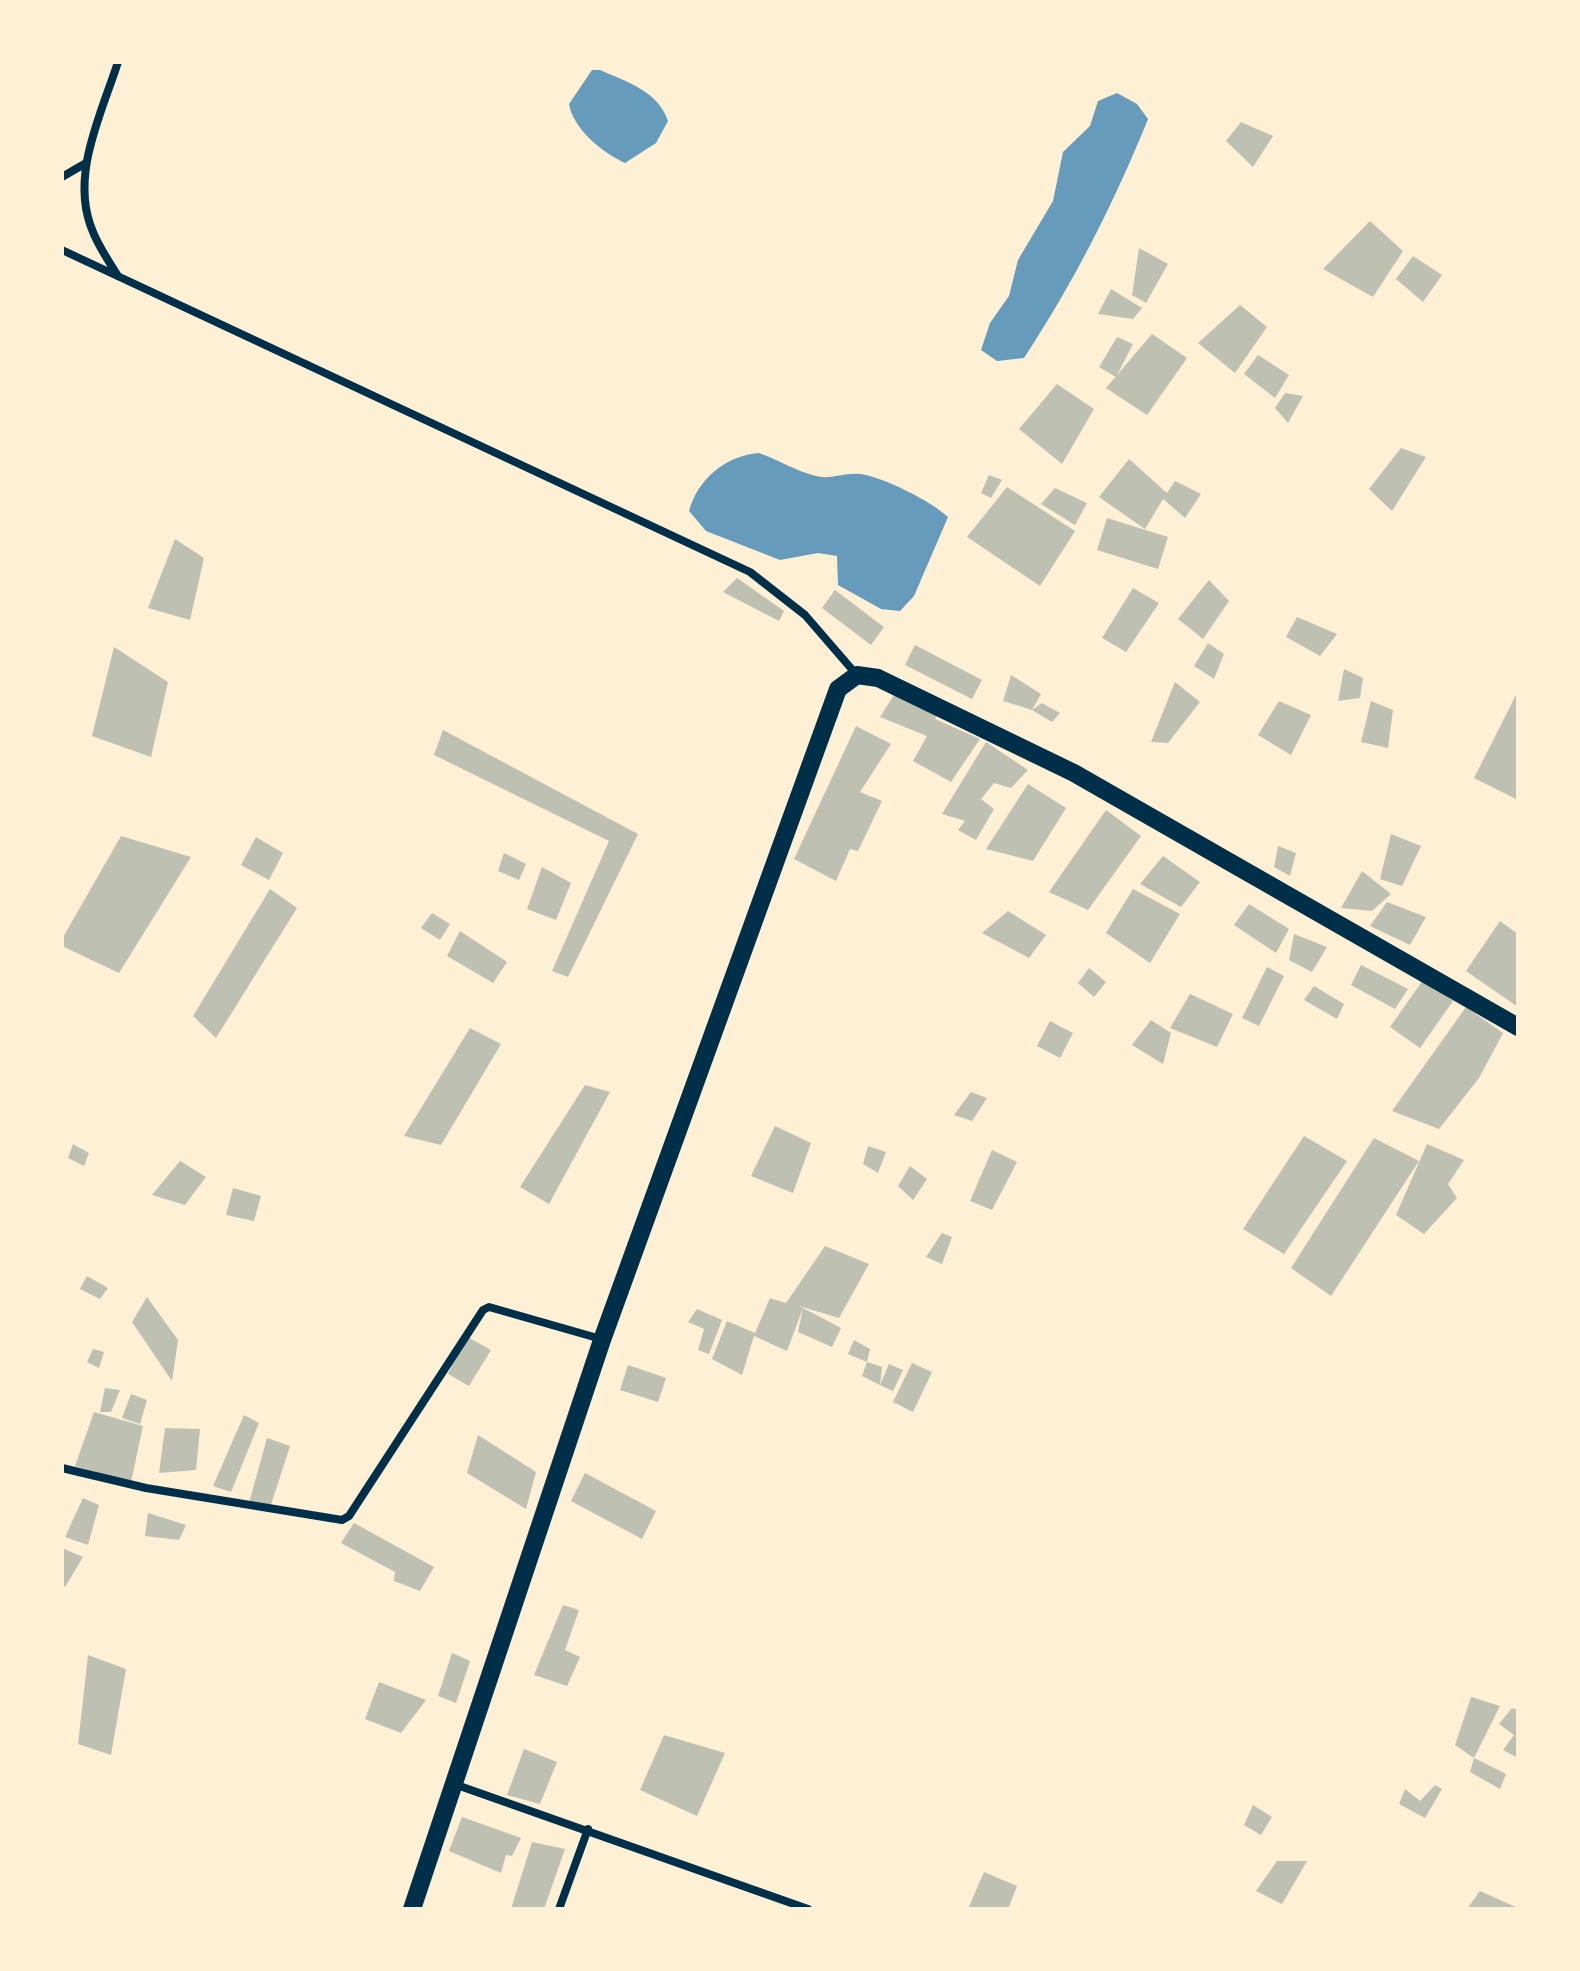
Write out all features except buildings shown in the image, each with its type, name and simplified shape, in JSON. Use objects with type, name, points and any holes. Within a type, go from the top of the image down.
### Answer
[{"type":"main road","points":[[412,1909],[602,1340],[838,689],[857,675],[878,678],[1074,773],[1518,1027]]},
{"type":"street","points":[[118,62],[86,163],[83,192],[92,231],[118,277]]},
{"type":"street","points":[[62,177],[86,163]]},
{"type":"street","points":[[62,250],[750,572],[805,615],[857,675]]},
{"type":"street","points":[[62,1468],[146,1488],[342,1520],[349,1516],[483,1310],[489,1307],[602,1340]]},
{"type":"street","points":[[453,1784],[808,1909]]},
{"type":"street","points":[[559,1909],[588,1829]]},
{"type":"water","points":[[592,70],[600,70],[649,95],[668,121],[656,143],[625,163],[590,139],[572,113],[569,104]]},
{"type":"water","points":[[1117,93],[1137,104],[1148,119],[1121,181],[1092,242],[1024,358],[997,361],[981,350],[990,323],[1009,296],[1018,260],[1053,201],[1063,152],[1090,126],[1098,101]]},
{"type":"water","points":[[759,453],[816,476],[870,476],[919,497],[948,517],[914,596],[900,611],[881,609],[838,585],[837,556],[818,553],[780,560],[706,531],[689,511],[699,489],[724,464]]}]
